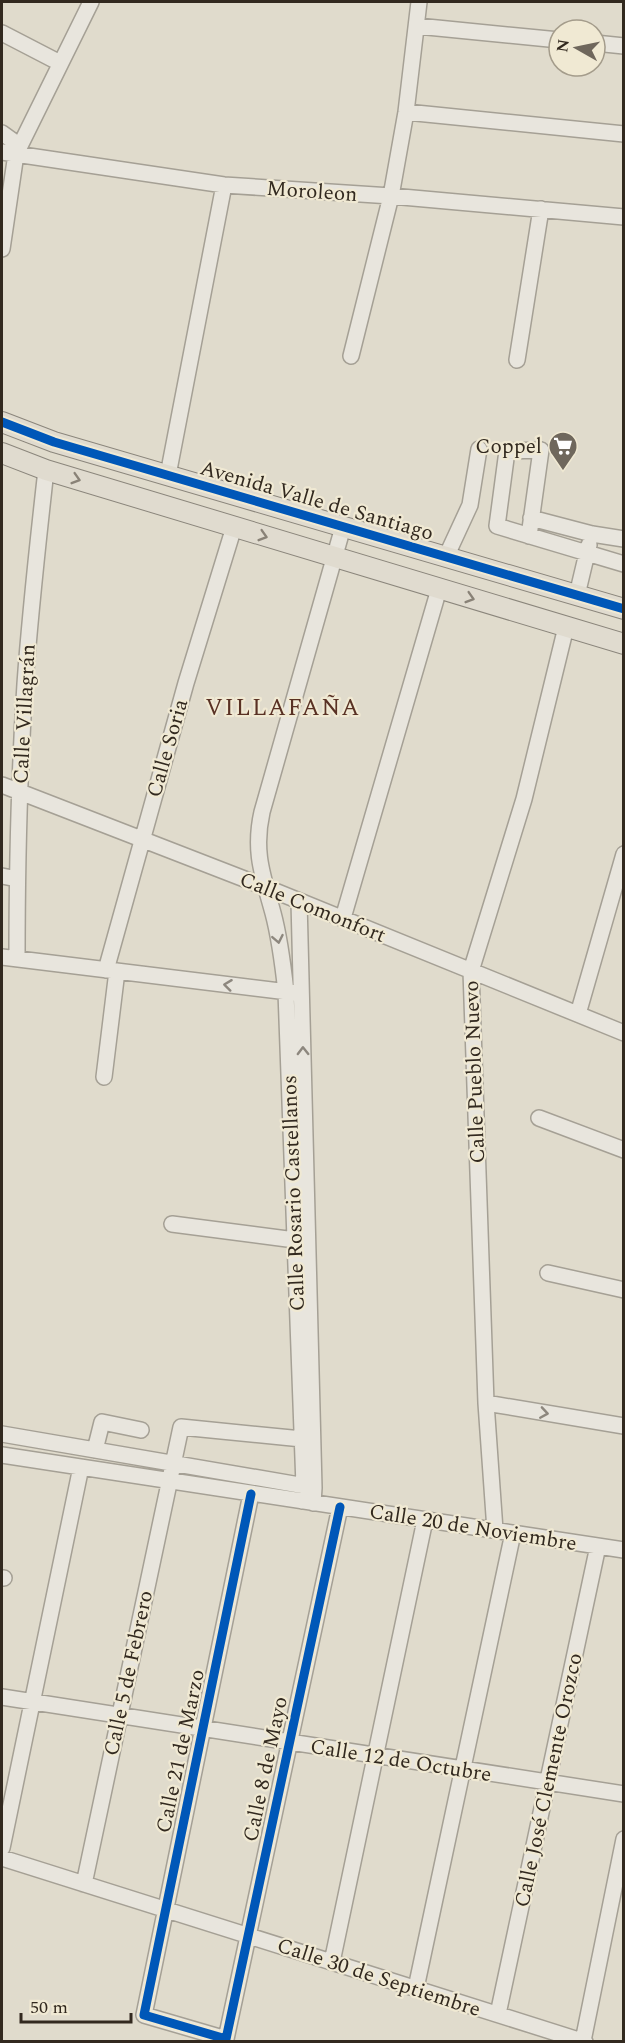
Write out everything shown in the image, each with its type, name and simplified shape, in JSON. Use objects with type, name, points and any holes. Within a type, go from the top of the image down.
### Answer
[{"type":"main road","name":"Avenida Valle de Santiago","points":[[2,422],[54,442],[624,609]]},
{"type":"main road","points":[[2,453],[46,470],[624,644]]},
{"type":"street","points":[[2,249],[13,151],[91,2]]},
{"type":"street","points":[[351,356],[391,195],[406,112],[419,2]]},
{"type":"street","points":[[417,26],[547,38]]},
{"type":"street","points":[[2,33],[60,63]]},
{"type":"street","points":[[607,44],[624,46]]},
{"type":"street","points":[[406,112],[624,134]]},
{"type":"street","points":[[2,133],[13,151]]},
{"type":"street","name":"Moroleon","points":[[13,151],[224,185],[391,195],[624,217]]},
{"type":"street","points":[[168,475],[224,185]]},
{"type":"street","points":[[517,360],[541,210]]},
{"type":"street","points":[[447,557],[470,505],[479,449]]},
{"type":"street","points":[[529,536],[541,450],[507,451],[496,526],[529,536],[624,564]]},
{"type":"street","name":"Calle Villagrán","points":[[9,958],[17,879],[19,791],[26,672],[46,470]]},
{"type":"street","points":[[531,518],[592,534],[624,539]]},
{"type":"street","name":"Calle Soria","points":[[104,1077],[112,971],[141,838],[234,527]]},
{"type":"street","name":"Calle Rosario Castellanos","points":[[308,1494],[294,993],[258,858],[259,827],[343,527]]},
{"type":"street","points":[[577,596],[592,534]]},
{"type":"street","points":[[343,918],[440,589]]},
{"type":"street","name":"Calle Pueblo Nuevo","points":[[495,1530],[486,1403],[471,971],[524,799],[566,627]]},
{"type":"street","name":"Calle Comonfort","points":[[2,784],[343,918],[624,1033]]},
{"type":"street","points":[[578,1014],[624,854]]},
{"type":"street","points":[[2,876],[17,879]]},
{"type":"street","name":"Calle Rosario Castellanos","points":[[299,901],[294,993],[295,1240],[302,1439],[308,1494]]},
{"type":"street","points":[[9,958],[294,993]]},
{"type":"street","points":[[539,1118],[624,1150]]},
{"type":"street","points":[[172,1224],[295,1240]]},
{"type":"street","points":[[548,1273],[624,1290]]},
{"type":"street","points":[[486,1403],[624,1426]]},
{"type":"street","points":[[95,1450],[102,1422],[141,1430]]},
{"type":"street","name":"Calle 5 de Febrero","points":[[84,1884],[181,1427],[302,1439]]},
{"type":"street","points":[[2,1434],[172,1463],[308,1494]]},
{"type":"street","name":"Calle 20 de Noviembre","points":[[2,1455],[252,1494],[308,1494],[340,1507],[624,1550]]},
{"type":"street","points":[[2,1848],[81,1467]]},
{"type":"street","name":"Calle 21 de Marzo","points":[[226,2039],[144,2015],[252,1494]]},
{"type":"street","name":"Calle 8 de Mayo","points":[[226,2039],[340,1507]]},
{"type":"street","points":[[332,1962],[425,1520]]},
{"type":"street","points":[[416,1988],[513,1533]]},
{"type":"street","name":"Calle José Clemente Orozco","points":[[498,2014],[598,1546]]},
{"type":"street","name":"Calle 12 de Octubre","points":[[2,1697],[624,1794]]},
{"type":"street","points":[[584,2041],[624,1839]]},
{"type":"street","name":"Calle 30 de Septiembre","points":[[2,1858],[584,2041]]},
{"type":"cycle path","points":[[2,422],[54,442],[624,609]]},
{"type":"cycle path","points":[[251,1494],[144,2015],[226,2039],[340,1507]]},
{"type":"place","name":"Coppel","points":[[563,472]]},
{"type":"district","name":"VILLAFAÑA","points":[[283,707]]}]
